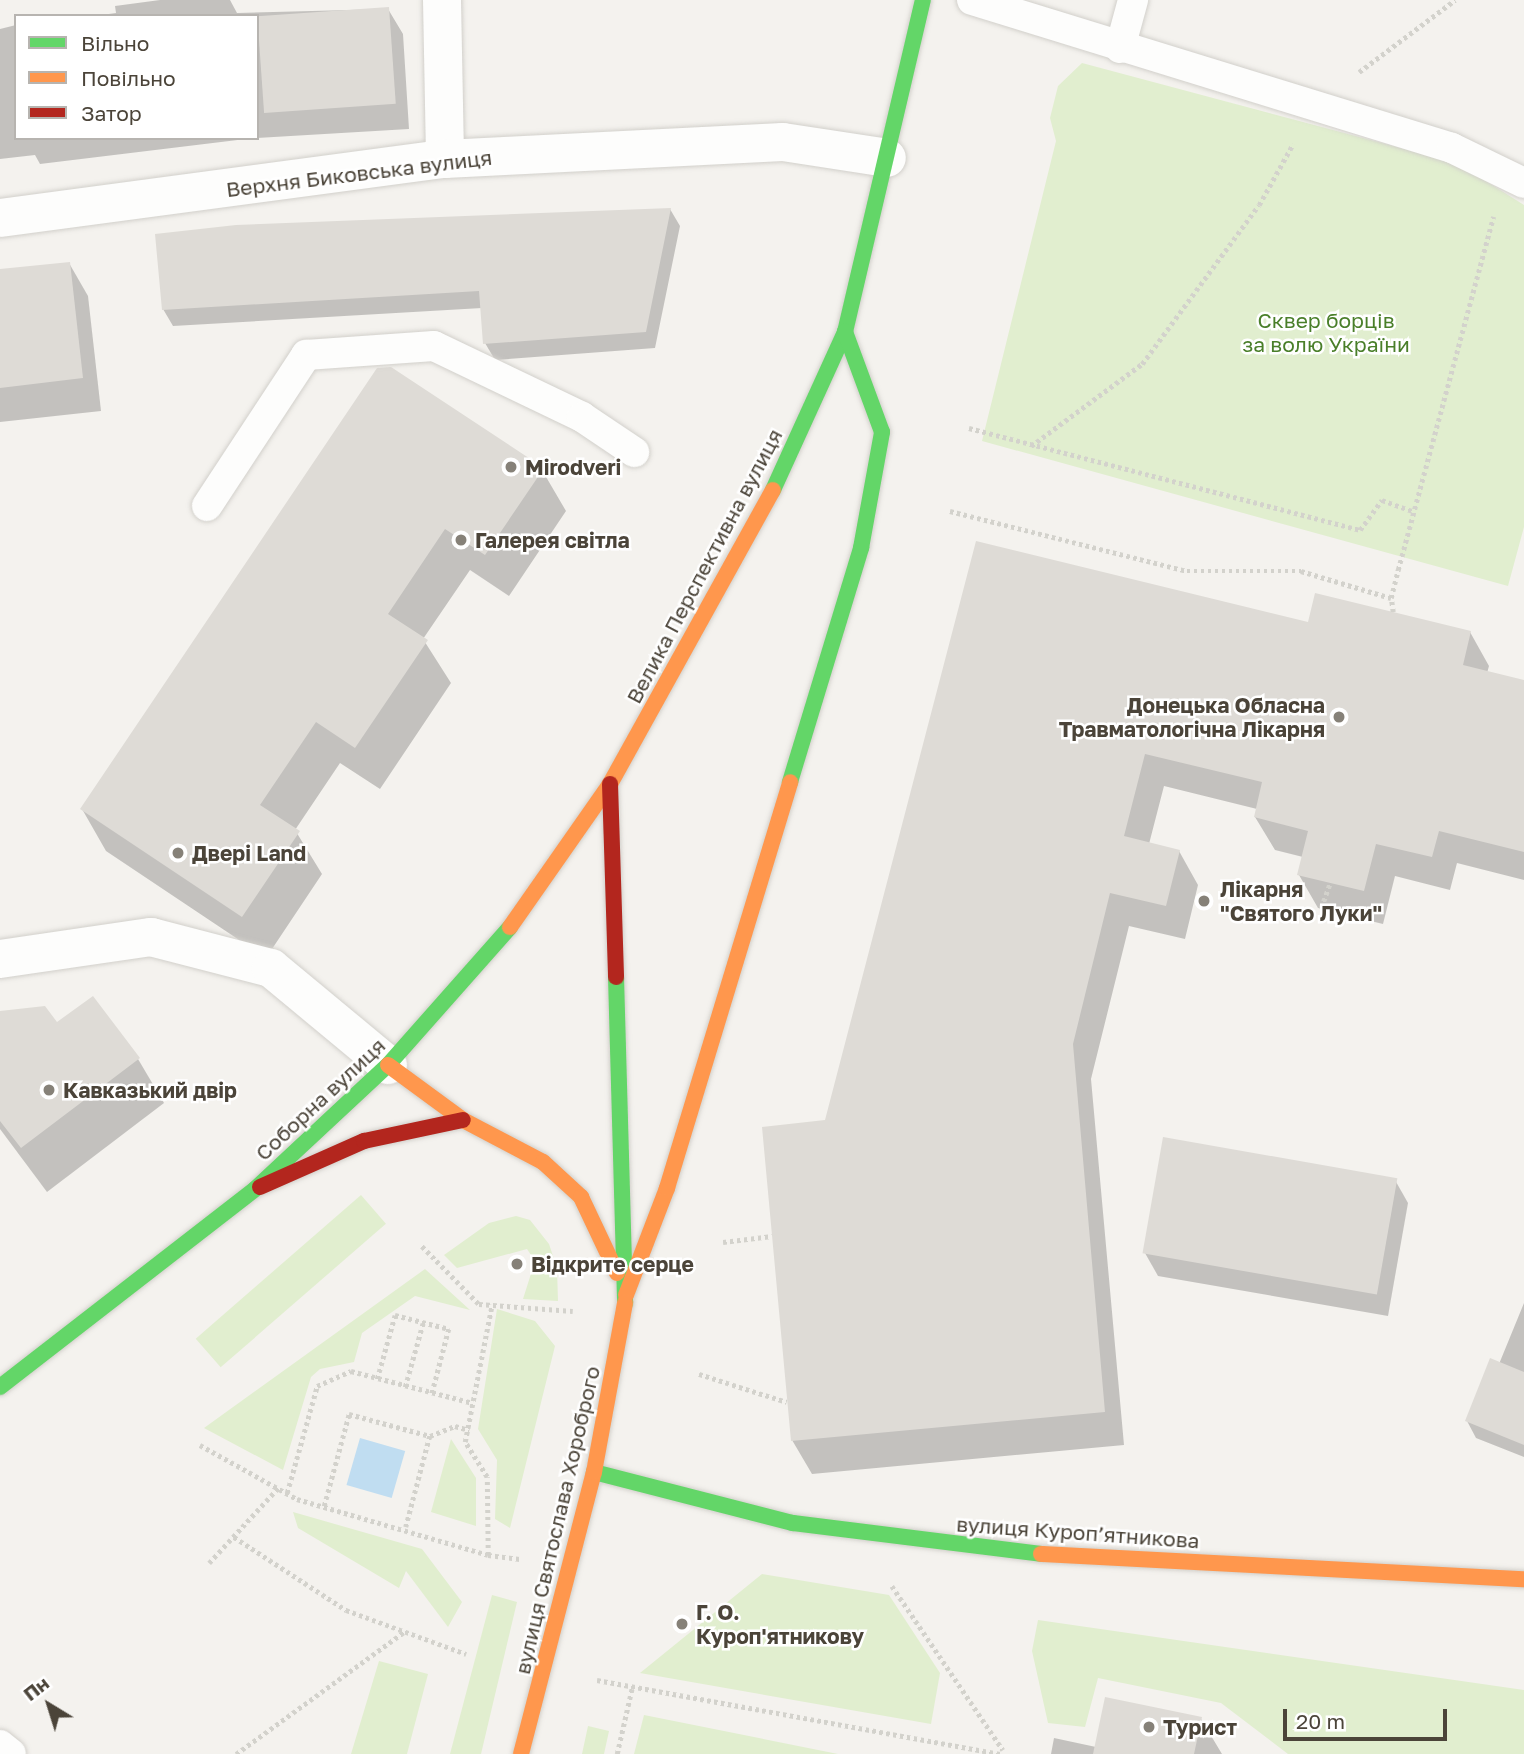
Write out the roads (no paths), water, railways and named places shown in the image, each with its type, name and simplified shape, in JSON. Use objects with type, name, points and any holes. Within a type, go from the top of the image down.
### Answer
[{"type":"main road","name":"Велика Перспективна вулиця","points":[[610,784],[779,480],[845,332],[923,0]]},
{"type":"main road","points":[[626,1294],[671,1175],[861,548],[882,432],[845,332]]},
{"type":"main road","points":[[610,784],[626,1294]]},
{"type":"main road","name":"Соборна вулиця","points":[[0,1387],[255,1189],[388,1065],[496,947],[610,784]]},
{"type":"main road","points":[[388,1065],[463,1120],[543,1163],[581,1197],[626,1294]]},
{"type":"main road","points":[[255,1189],[364,1142],[463,1120]]},
{"type":"main road","name":"вулиця Святослава Хороброго","points":[[521,1754],[594,1472],[626,1294]]},
{"type":"main road","name":"вулиця Куропʼятникова","points":[[594,1472],[793,1523],[1019,1553],[1524,1579]]},
{"type":"street","points":[[442,0],[445,159]]},
{"type":"street","name":"Верхня Биковська вулиця","points":[[0,218],[445,159],[783,142],[887,158]]},
{"type":"street","points":[[0,959],[151,937],[271,968],[388,1065]]},
{"type":"lane","points":[[972,0],[1452,148],[1514,178]]},
{"type":"lane","points":[[1121,48],[1133,0]]},
{"type":"lane","points":[[207,506],[306,355],[434,346],[582,417],[634,452]]},
{"type":"lane","points":[[0,1745],[11,1754]]},
{"type":"water","points":[[360,1438],[405,1451],[392,1498],[346,1485]]},
{"type":"place","name":"Mirodveri","points":[[511,467]]},
{"type":"place","name":"Галерея світла","points":[[461,540]]},
{"type":"place","name":"Донецька Обласна Травматологічна Лікарня","points":[[1339,717]]},
{"type":"place","name":"Двері Land","points":[[178,853]]},
{"type":"place","name":"Лікарня \"Святого Луки\"","points":[[1204,901]]},
{"type":"place","name":"Кавказький двір","points":[[49,1090]]},
{"type":"place","name":"Відкрите серце","points":[[517,1264]]},
{"type":"place","name":"Г. О. Куроп'ятникову","points":[[682,1624]]},
{"type":"place","name":"Турист","points":[[1149,1727]]},
{"type":"park label","name":"Сквер борців за волю України","points":[[1326,332]]}]
